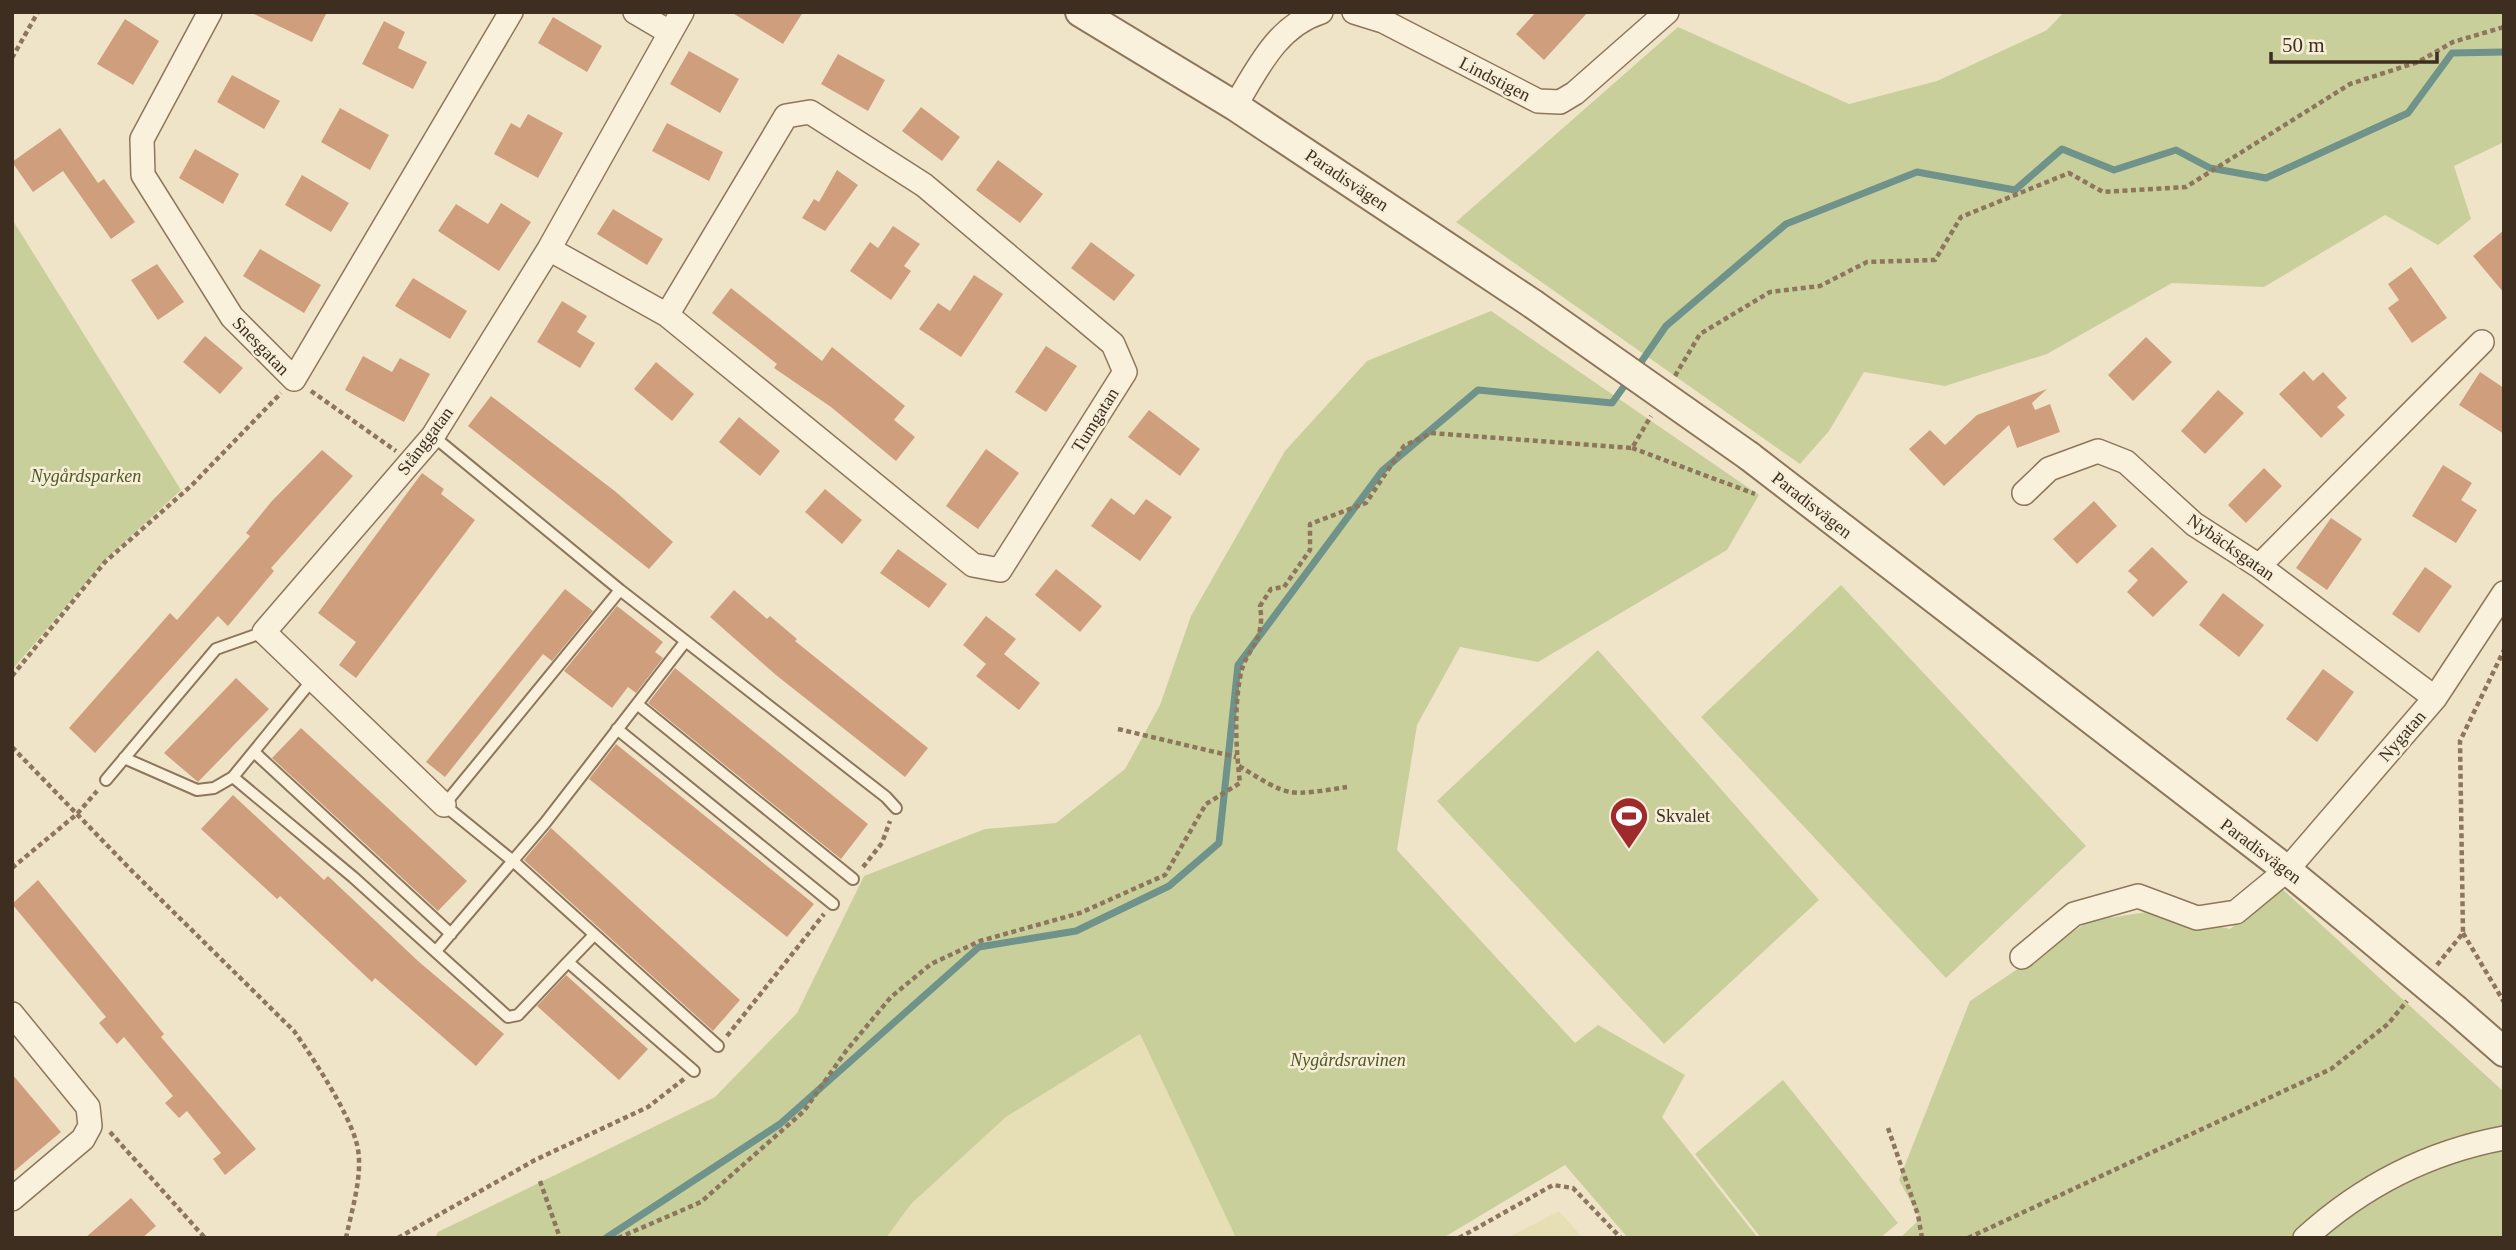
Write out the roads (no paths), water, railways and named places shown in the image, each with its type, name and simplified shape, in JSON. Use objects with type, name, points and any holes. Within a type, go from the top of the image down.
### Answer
[{"type":"street","name":"Snesgatan","points":[[210,12],[142,139],[143,175],[232,317],[294,379],[511,12]]},
{"type":"street","points":[[635,12],[669,32]]},
{"type":"street","name":"Stånggatan","points":[[264,632],[433,436],[549,249],[682,12]]},
{"type":"street","name":"Paradisvägen","points":[[1080,12],[1235,106],[1533,304],[1749,456],[2287,870],[2504,1052]]},
{"type":"street","points":[[1235,106],[1273,43],[1304,17],[1321,12]]},
{"type":"street","name":"Lindstigen","points":[[1354,12],[1389,17],[1538,101],[1560,102],[1575,93],[1667,12]]},
{"type":"street","name":"Tumgatan","points":[[549,249],[667,315],[973,565],[1000,570],[1125,372],[1112,344],[924,185],[810,112],[786,116],[667,315]]},
{"type":"street","points":[[2259,566],[2482,342]]},
{"type":"street","name":"Nybäcksgatan","points":[[2024,493],[2049,469],[2098,451],[2126,462],[2194,524],[2259,566],[2435,698]]},
{"type":"street","name":"Nygatan","points":[[2022,957],[2074,914],[2138,896],[2197,918],[2236,912],[2287,870],[2435,698],[2504,593]]},
{"type":"street","points":[[264,632],[444,806]]},
{"type":"street","points":[[12,1014],[88,1107],[90,1126],[83,1139],[12,1199]]},
{"type":"street","points":[[2305,1238],[2327,1218],[2414,1164],[2462,1146],[2504,1138]]},
{"type":"lane","points":[[433,436],[685,642],[886,797],[895,808]]},
{"type":"lane","points":[[620,590],[444,806],[513,861],[718,1046]]},
{"type":"lane","points":[[106,780],[216,649],[264,632]]},
{"type":"lane","points":[[436,951],[513,861],[685,642]]},
{"type":"lane","points":[[124,758],[197,790],[214,788],[233,777],[313,679]]},
{"type":"lane","points":[[637,704],[853,879]]},
{"type":"lane","points":[[617,729],[833,904]]},
{"type":"lane","points":[[254,752],[451,933]]},
{"type":"lane","points":[[233,777],[436,951],[508,1017],[518,1015],[594,935]]},
{"type":"lane","points":[[568,962],[694,1071]]},
{"type":"waterway","points":[[1637,368],[1666,326],[1786,224],[1917,172],[2015,190],[2062,149],[2114,170],[2176,150],[2210,168],[2266,178],[2408,113],[2452,53],[2504,52]]},
{"type":"waterway","points":[[606,1238],[780,1124],[979,947],[1076,931],[1169,886],[1219,843],[1238,665],[1382,471],[1478,390],[1612,403],[1630,378]]},
{"type":"place","name":"Skvalet","points":[[1629,850]]},
{"type":"park label","name":"Nygårdsparken","points":[[86,476]]},
{"type":"park label","name":"Nygårdsravinen","points":[[1348,1060]]}]
